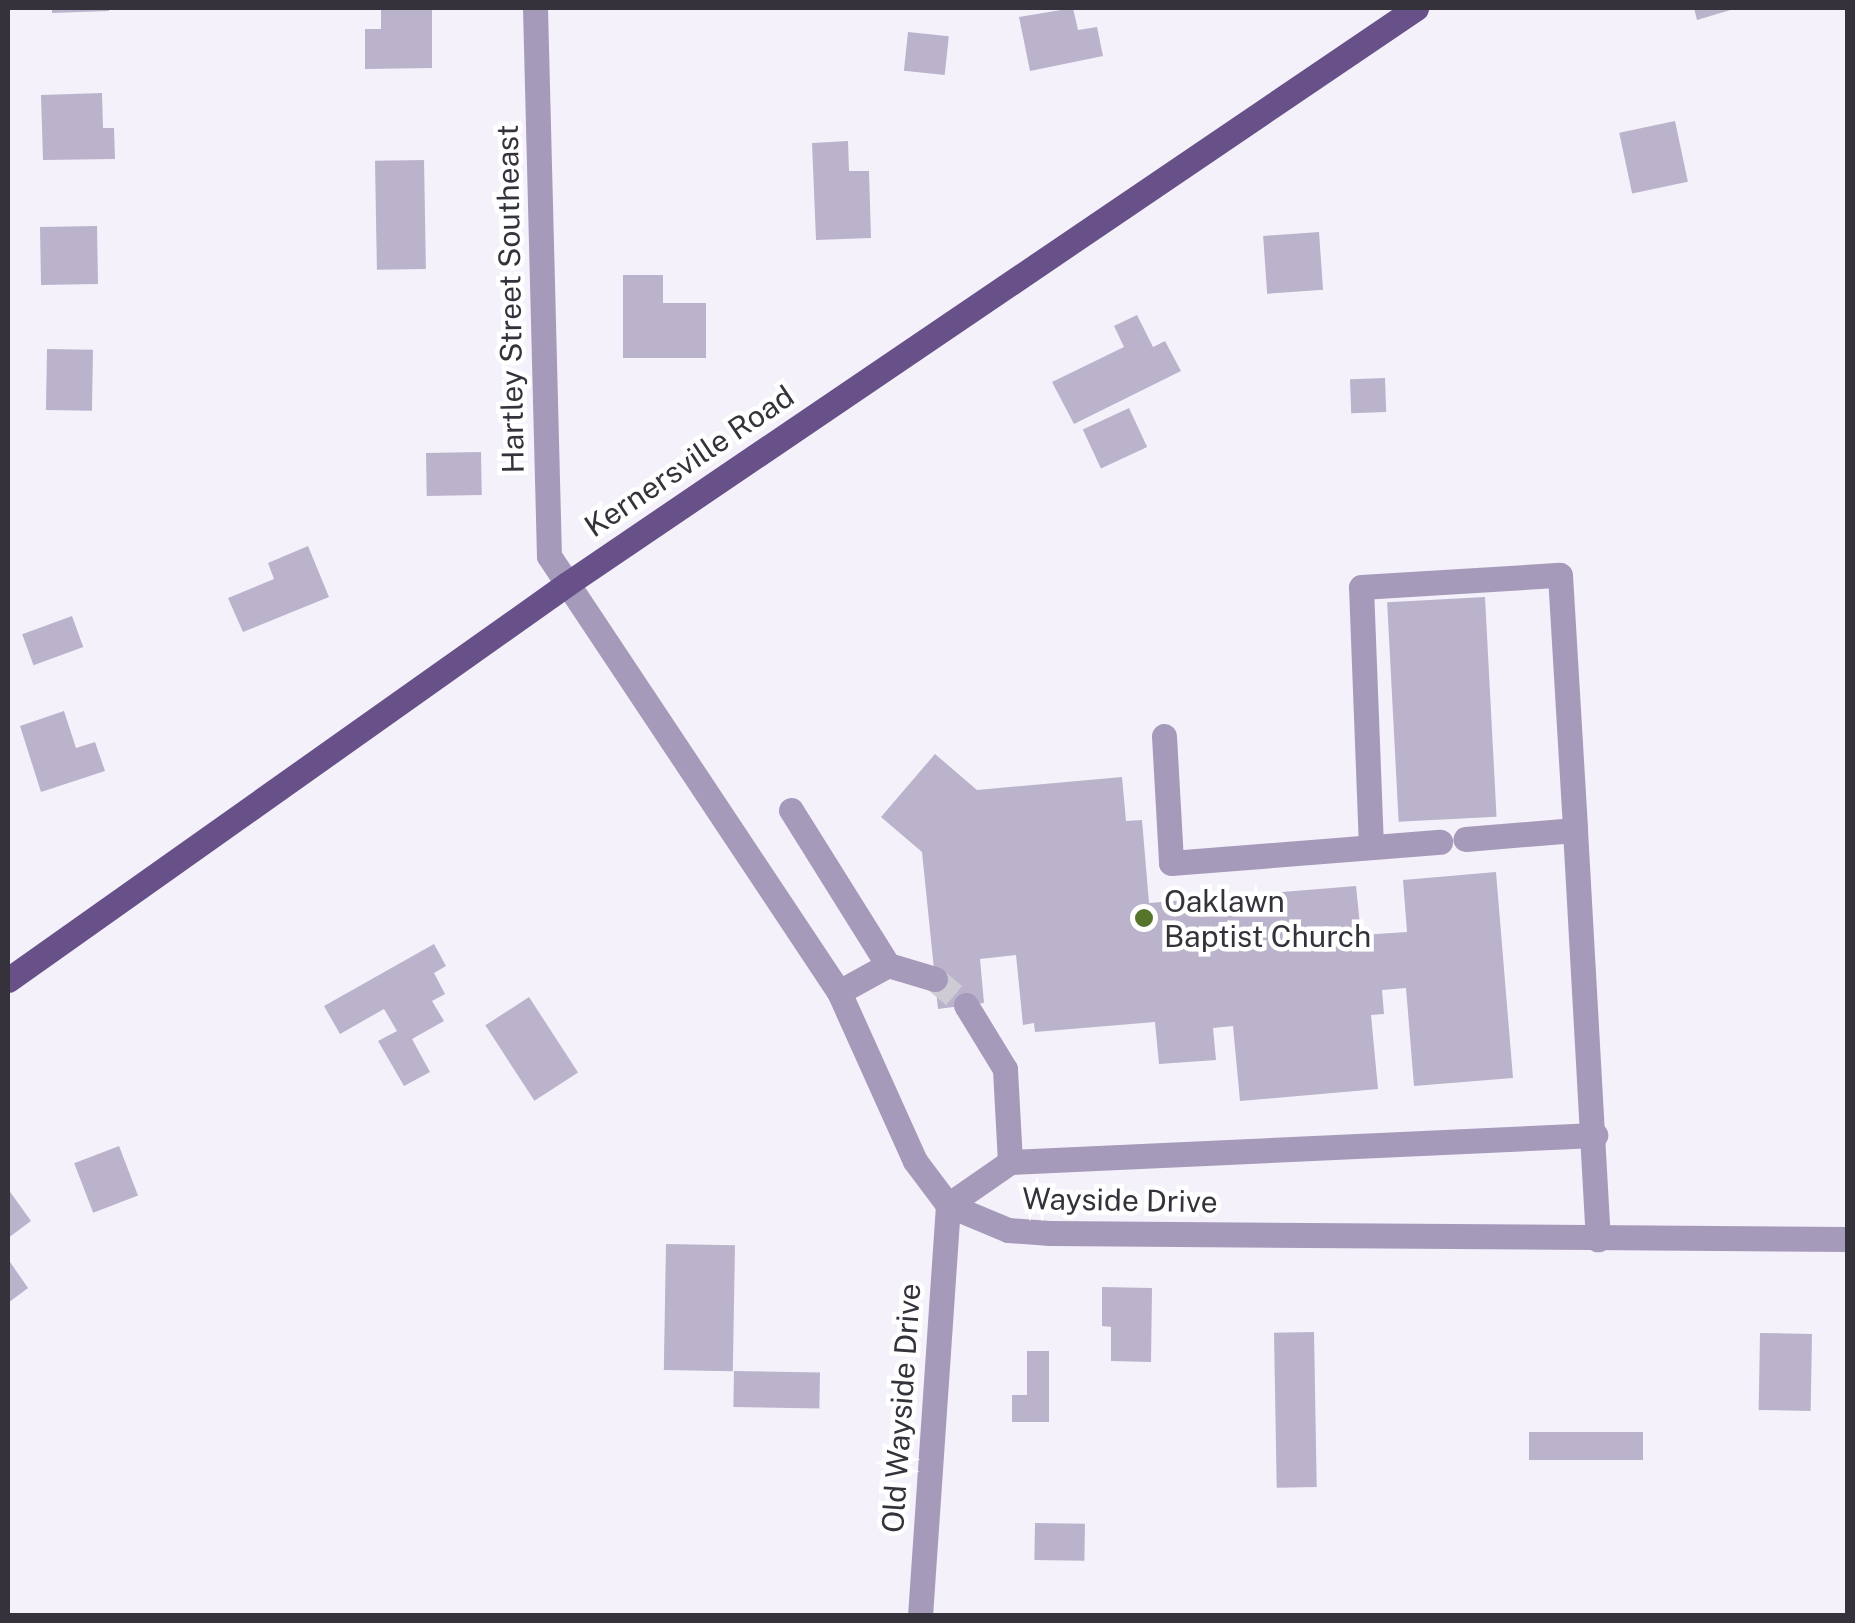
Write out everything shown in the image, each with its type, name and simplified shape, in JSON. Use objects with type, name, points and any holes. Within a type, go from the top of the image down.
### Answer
[{"type":"main road","name":"Kernersville Road","points":[[8,980],[567,584],[1416,8]]},
{"type":"street","name":"Hartley Street Southeast","points":[[535,8],[549,556],[567,584]]},
{"type":"street","points":[[1371,847],[1361,587],[1560,575],[1598,1238]]},
{"type":"street","points":[[567,584],[839,992],[915,1161],[948,1205],[1010,1162],[1595,1135]]},
{"type":"street","points":[[1164,736],[1171,863],[1575,830]]},
{"type":"street","points":[[790,810],[888,965],[935,980]]},
{"type":"street","points":[[839,992],[888,965]]},
{"type":"street","points":[[966,1005],[1005,1068],[1010,1162]]},
{"type":"street","name":"Wayside Drive","points":[[948,1205],[1008,1230],[1050,1233],[1848,1240]]},
{"type":"street","name":"Old Wayside Drive","points":[[920,1616],[948,1205]]},
{"type":"building","points":[[52,8],[109,8],[109,11],[52,13]]},
{"type":"building","points":[[381,8],[432,8],[432,68],[365,69],[365,29],[381,29]]},
{"type":"building","points":[[1073,8],[1078,30],[1097,27],[1103,56],[1030,71],[1019,17]]},
{"type":"building","points":[[1694,8],[1737,8],[1697,20]]},
{"type":"building","points":[[908,32],[949,36],[945,75],[904,71]]},
{"type":"building","points":[[102,93],[103,128],[114,128],[115,159],[43,160],[41,95]]},
{"type":"building","points":[[1675,121],[1688,182],[1632,193],[1619,133]]},
{"type":"building","points":[[848,141],[849,171],[869,171],[871,238],[816,240],[812,143]]},
{"type":"building","points":[[424,160],[426,269],[377,270],[375,161]]},
{"type":"building","points":[[97,226],[98,284],[41,285],[40,227]]},
{"type":"building","points":[[1319,232],[1323,290],[1267,294],[1263,236]]},
{"type":"building","points":[[623,275],[663,275],[663,303],[706,303],[706,358],[623,358]]},
{"type":"building","points":[[1137,315],[1153,347],[1165,341],[1181,371],[1074,424],[1052,382],[1124,347],[1114,326]]},
{"type":"building","points":[[47,349],[93,350],[92,411],[46,410]]},
{"type":"building","points":[[1385,378],[1386,412],[1351,413],[1350,379]]},
{"type":"building","points":[[1129,408],[1147,447],[1101,469],[1083,430]]},
{"type":"building","points":[[481,452],[482,495],[427,496],[426,453]]},
{"type":"building","points":[[308,546],[329,597],[243,632],[228,598],[274,579],[268,563]]},
{"type":"building","points":[[1485,597],[1497,817],[1399,822],[1387,602]]},
{"type":"building","points":[[72,616],[83,647],[33,665],[22,634]]},
{"type":"building","points":[[64,711],[76,748],[95,742],[105,771],[41,792],[20,726]]},
{"type":"building","name":"Oaklawn Baptist Church","points":[[935,754],[977,790],[1122,777],[1126,821],[1142,820],[1149,903],[1356,886],[1361,935],[1407,932],[1403,880],[1496,872],[1513,1078],[1414,1086],[1406,988],[1382,990],[1384,1014],[1371,1015],[1378,1089],[1240,1101],[1233,1026],[1213,1028],[1216,1060],[1159,1064],[1155,1022],[1035,1032],[1034,1023],[1023,1025],[1016,955],[980,959],[984,1003],[938,1009],[922,852],[881,817]]},
{"type":"building","points":[[434,944],[446,966],[434,973],[445,994],[432,1001],[444,1021],[412,1039],[430,1072],[404,1086],[378,1041],[397,1031],[384,1009],[340,1034],[324,1006]]},
{"type":"building","points":[[529,997],[578,1072],[534,1101],[485,1025]]},
{"type":"building","points":[[119,1146],[138,1195],[93,1213],[74,1163]]},
{"type":"building","points":[[8,1189],[31,1221],[8,1238]]},
{"type":"building","points":[[666,1244],[735,1245],[733,1371],[664,1370]]},
{"type":"building","points":[[8,1259],[28,1288],[8,1303]]},
{"type":"building","points":[[1102,1287],[1152,1288],[1151,1362],[1111,1361],[1111,1327],[1102,1326]]},
{"type":"building","points":[[1314,1332],[1317,1487],[1277,1488],[1274,1333]]},
{"type":"building","points":[[1760,1333],[1812,1334],[1811,1411],[1759,1410]]},
{"type":"building","points":[[1027,1351],[1049,1351],[1049,1422],[1012,1422],[1012,1395],[1027,1395]]},
{"type":"building","points":[[734,1371],[820,1373],[819,1408],[733,1407]]},
{"type":"building","points":[[1529,1432],[1643,1432],[1643,1460],[1529,1460]]},
{"type":"building","points":[[1035,1523],[1085,1524],[1084,1561],[1034,1560]]},
{"type":"tunnel","points":[[935,979],[966,1005]]},
{"type":"place","name":"Oaklawn Baptist Church","points":[[1144,918]]}]
